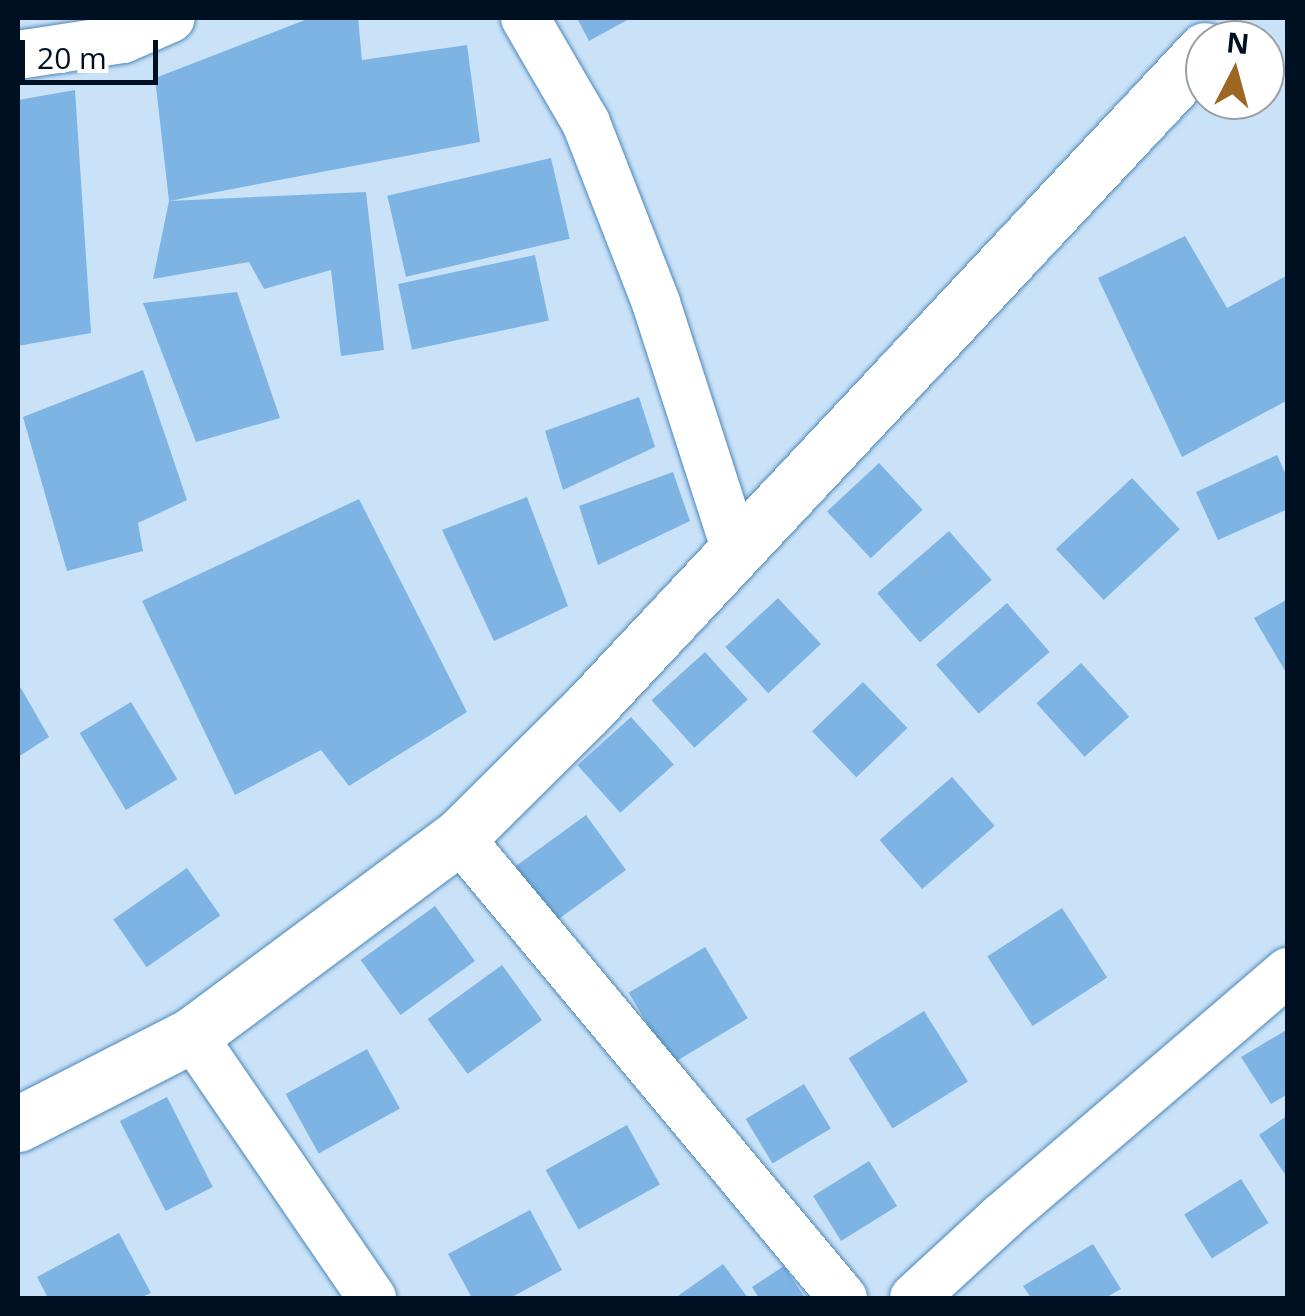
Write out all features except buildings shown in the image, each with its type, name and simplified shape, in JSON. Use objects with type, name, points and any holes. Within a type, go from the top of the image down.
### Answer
[{"type":"street","points":[[18,55],[123,39],[172,18]]},
{"type":"street","points":[[525,18],[586,123],[656,303],[736,550]]},
{"type":"street","points":[[18,1124],[192,1035],[459,837],[586,710],[1185,71]]},
{"type":"street","points":[[459,837],[843,1298]]},
{"type":"street","points":[[914,1298],[1002,1217],[1288,972]]},
{"type":"street","points":[[192,1035],[372,1298]]}]
